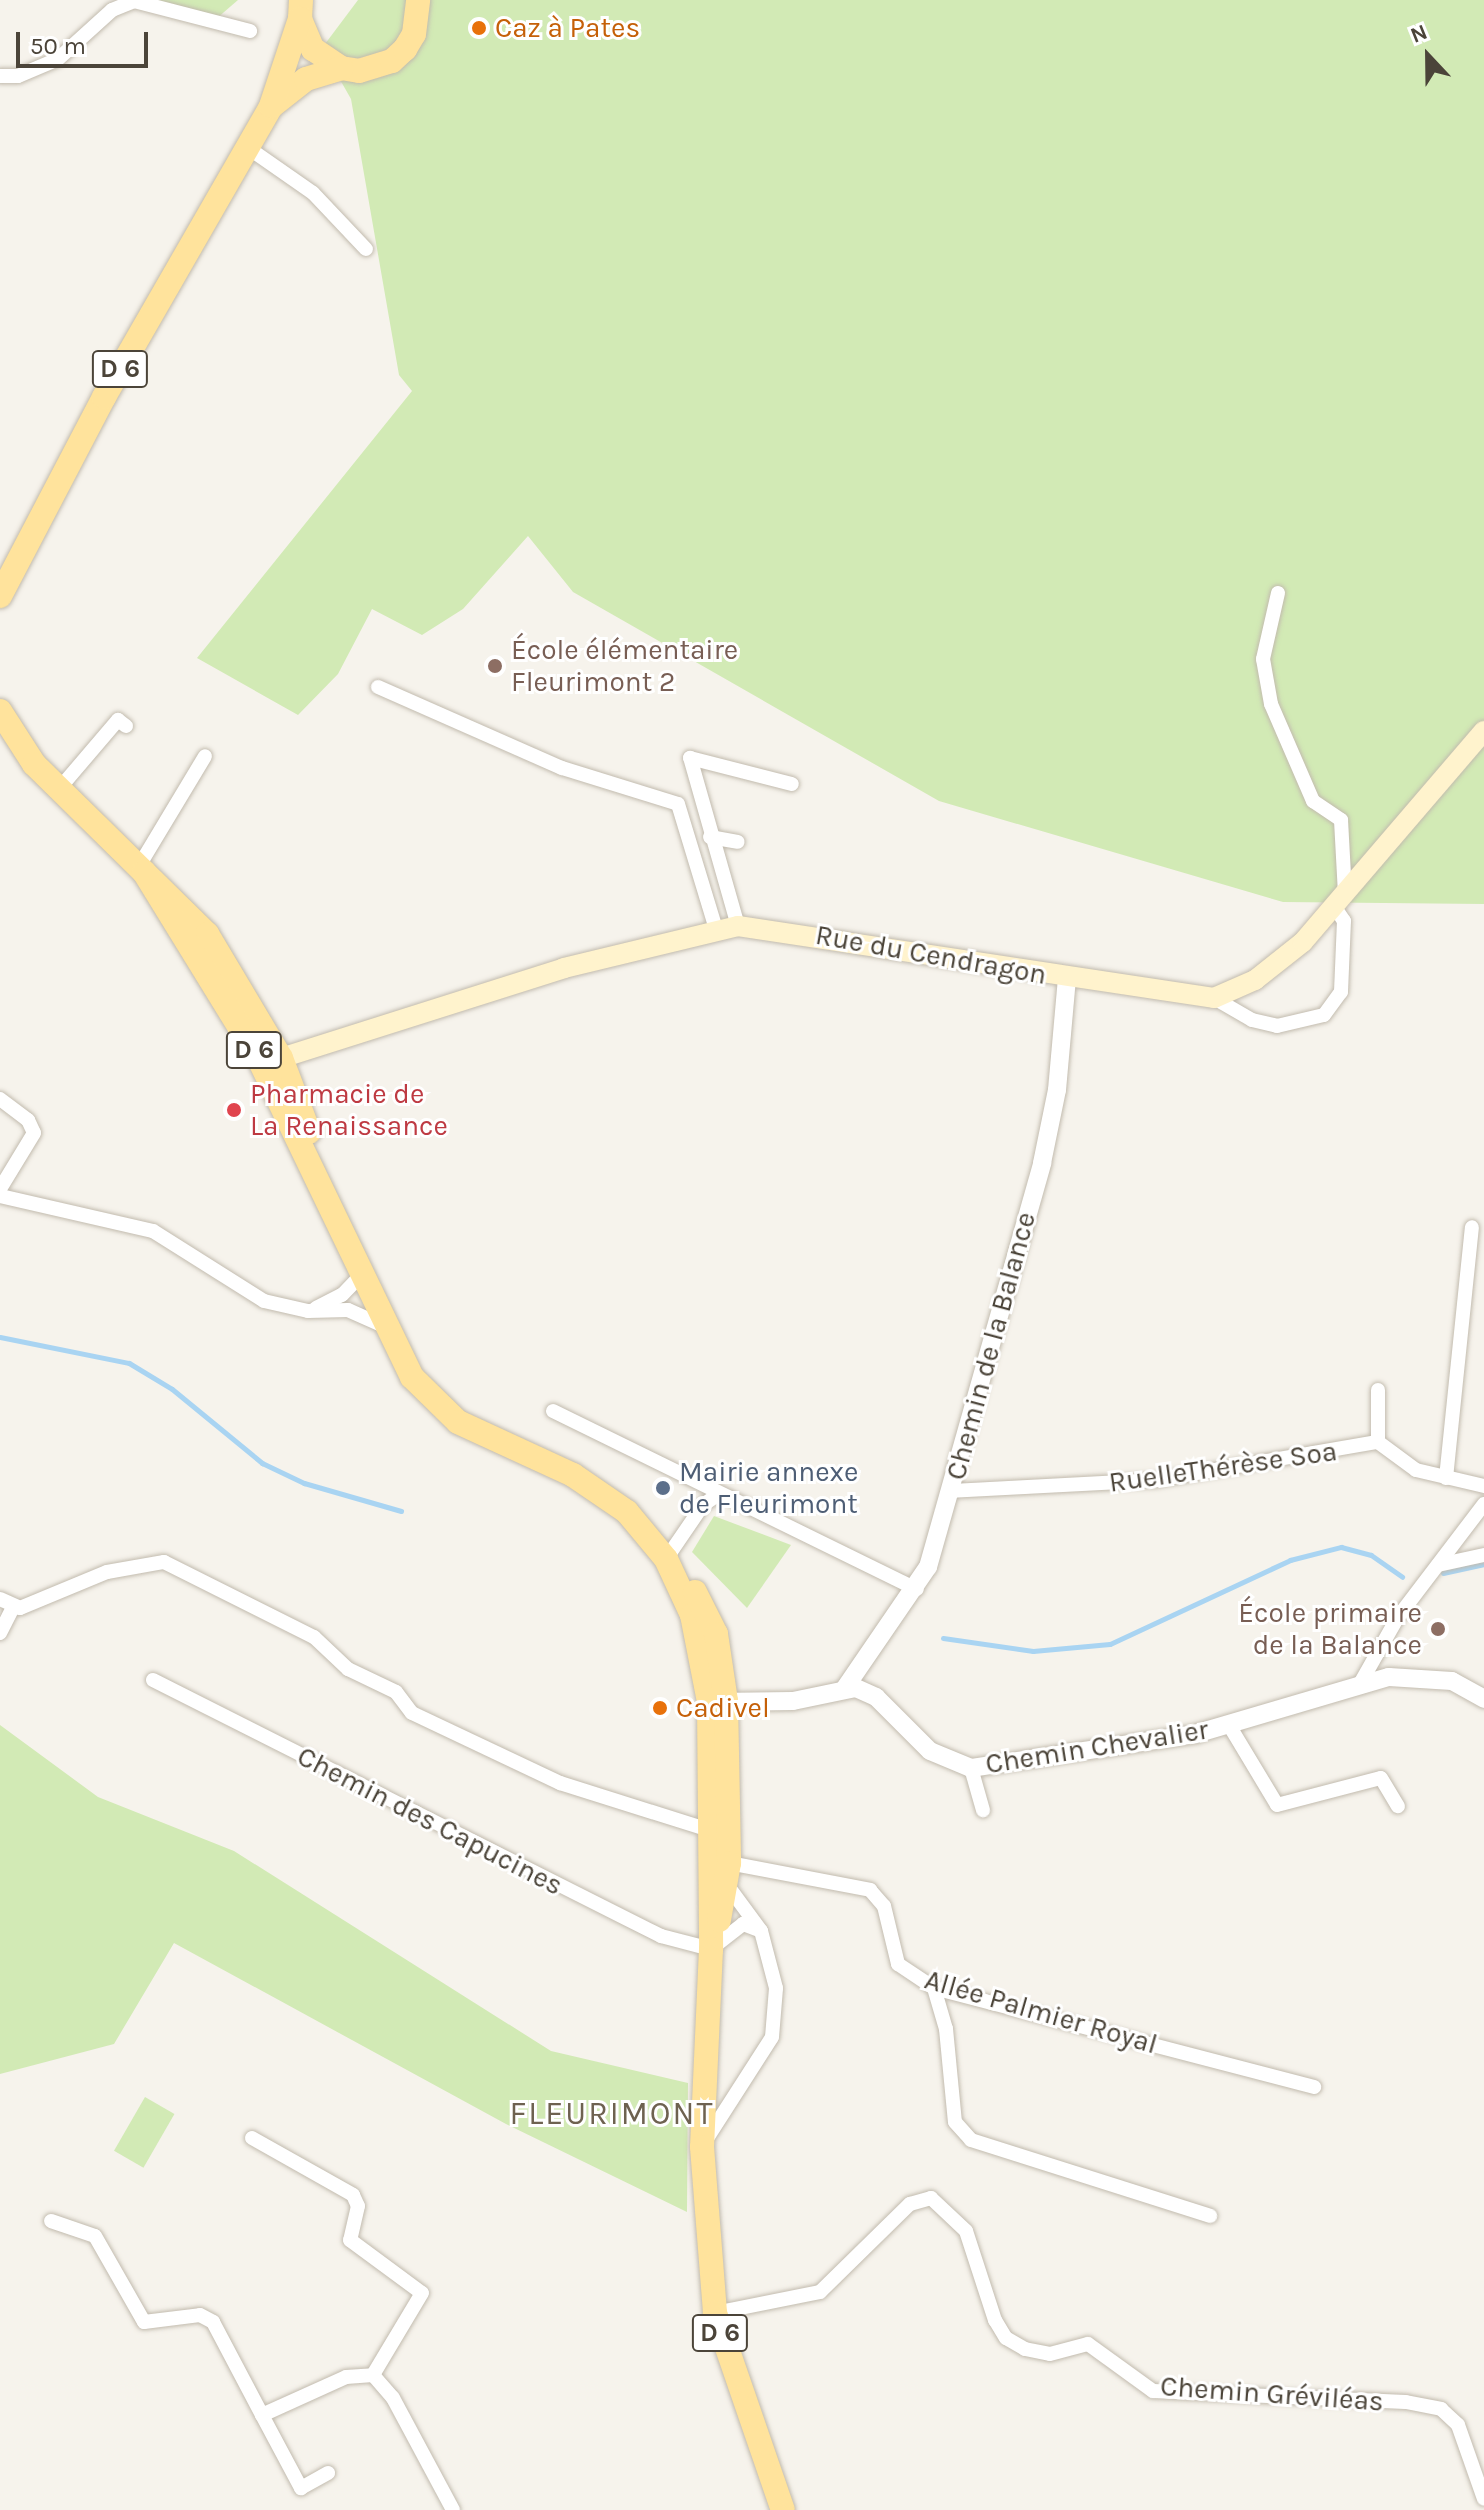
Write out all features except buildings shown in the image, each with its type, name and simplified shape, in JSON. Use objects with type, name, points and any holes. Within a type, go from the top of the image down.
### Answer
[{"type":"main road","points":[[301,9],[313,49],[341,68],[376,68],[405,49],[414,34],[418,0]]},
{"type":"main road","name":"D 6","points":[[0,596],[271,106],[301,9]]},
{"type":"main road","name":"D 6","points":[[271,106],[306,79],[341,68]]},
{"type":"main road","name":"D 6","points":[[0,711],[59,789],[142,869],[258,1057],[412,1377],[439,1408],[500,1444],[573,1475],[627,1512],[712,1621],[728,1875],[711,1949]]},
{"type":"main road","points":[[1214,998],[1255,980],[1303,942],[1484,731]]},
{"type":"main road","points":[[142,869],[200,939],[266,1053],[281,1058]]},
{"type":"main road","name":"Rue du Cendragon","points":[[281,1058],[408,1014],[716,929],[738,926],[1214,998]]},
{"type":"main road","name":"D 6","points":[[281,1058],[345,1239]]},
{"type":"main road","name":"D 6","points":[[717,1702],[709,1830],[711,1949],[702,2147],[715,2313],[783,2510]]},
{"type":"street","points":[[0,76],[58,59],[112,10],[134,1],[250,31]]},
{"type":"street","points":[[247,147],[313,193],[366,249]]},
{"type":"street","points":[[1214,998],[1252,1020],[1277,1026],[1324,1015],[1341,992],[1344,921],[1340,899],[1341,820],[1313,801],[1271,704],[1263,659],[1278,593]]},
{"type":"street","points":[[378,687],[562,768],[678,804],[716,929]]},
{"type":"street","points":[[59,789],[118,720],[126,726]]},
{"type":"street","points":[[142,869],[205,756]]},
{"type":"street","points":[[738,926],[710,837],[690,758],[792,784]]},
{"type":"street","points":[[710,837],[738,842]]},
{"type":"street","name":"Chemin de la Balance","points":[[845,1688],[917,1589],[950,1491],[1042,1163],[1057,1090],[1067,978]]},
{"type":"street","points":[[0,1099],[28,1120],[34,1133],[0,1189]]},
{"type":"street","points":[[0,1196],[153,1231],[264,1301],[308,1311],[348,1310],[387,1328]]},
{"type":"street","points":[[1446,1478],[1477,1264],[1472,1227]]},
{"type":"street","points":[[308,1311],[342,1295],[363,1273]]},
{"type":"street","points":[[1378,1390],[1378,1442]]},
{"type":"street","points":[[553,1411],[917,1589]]},
{"type":"street","name":"RuelleThérèse Soa","points":[[950,1491],[1157,1480],[1378,1442],[1394,1459],[1446,1478],[1484,1486]]},
{"type":"street","points":[[668,1563],[703,1505],[719,1494]]},
{"type":"street","points":[[1361,1682],[1398,1617],[1484,1504]]},
{"type":"street","points":[[1438,1565],[1484,1555]]},
{"type":"street","points":[[0,1633],[6,1604],[118,1569],[164,1562],[314,1637],[348,1669],[396,1692],[412,1713],[560,1783],[709,1830]]},
{"type":"street","name":"Chemin Chevalier","points":[[845,1688],[876,1697],[930,1751],[971,1768],[1229,1725],[1361,1682],[1402,1676],[1452,1681],[1484,1699]]},
{"type":"street","name":"Chemin des Capucines","points":[[153,1680],[507,1863],[661,1936],[711,1949]]},
{"type":"street","points":[[717,1702],[793,1701],[845,1688]]},
{"type":"street","name":"Chemin Chevalier","points":[[1229,1725],[1277,1805],[1381,1778],[1398,1806]]},
{"type":"street","points":[[971,1768],[983,1810]]},
{"type":"street","points":[[702,2147],[772,2037],[776,1988],[761,1931],[728,1875]]},
{"type":"street","name":"Allée Palmier Royal","points":[[728,1875],[870,1890],[884,1906],[898,1964],[934,1988],[1314,2087]]},
{"type":"street","points":[[711,1949],[743,1924],[761,1931]]},
{"type":"street","points":[[934,1988],[946,2029],[955,2122],[971,2140],[1210,2216]]},
{"type":"street","points":[[252,2138],[353,2195],[358,2206],[350,2240],[422,2293],[373,2375]]},
{"type":"street","name":"Chemin Gréviléas","points":[[715,2313],[820,2292],[910,2204],[931,2198],[966,2231],[995,2320],[1006,2338],[1025,2349],[1050,2354],[1088,2344],[1153,2391],[1406,2402],[1441,2409],[1465,2438],[1484,2499]]},
{"type":"street","points":[[51,2221],[95,2236],[144,2322],[200,2315],[213,2322],[301,2488],[328,2473]]},
{"type":"street","points":[[262,2415],[346,2377],[373,2375]]},
{"type":"street","points":[[373,2375],[393,2398],[453,2510]]},
{"type":"green space","points":[[133,0],[238,0],[216,19]]},
{"type":"green space","points":[[358,0],[1484,0],[1484,904],[1283,902],[939,801],[573,592],[528,536],[463,609],[422,635],[372,609],[338,674],[298,715],[197,658],[412,391],[399,375],[351,99],[322,48]]},
{"type":"green space","points":[[714,1516],[791,1545],[747,1608],[692,1552]]},
{"type":"green space","points":[[0,1725],[98,1797],[234,1851],[551,2051],[688,2083],[687,2212],[506,2124],[174,1943],[114,2044],[0,2074]]},
{"type":"green space","points":[[145,2097],[174,2114],[143,2168],[114,2151]]},
{"type":"waterway","points":[[0,1337],[129,1363],[172,1389],[262,1463],[304,1483],[401,1511]]},
{"type":"waterway","points":[[943,1638],[1033,1651],[1110,1644],[1290,1560],[1341,1547],[1371,1555],[1402,1577]]},
{"type":"waterway","points":[[1443,1573],[1484,1564]]},
{"type":"place","name":"Caz à Pates","points":[[479,28]]},
{"type":"place","name":"École élémentaire Fleurimont 2","points":[[495,666]]},
{"type":"place","name":"Pharmacie de La Renaissance","points":[[234,1110]]},
{"type":"place","name":"Mairie annexe de Fleurimont","points":[[663,1488]]},
{"type":"place","name":"École primaire de la Balance","points":[[1438,1629]]},
{"type":"place","name":"Cadivel","points":[[660,1708]]},
{"type":"district","name":"FLEURIMONT","points":[[612,2114]]}]
